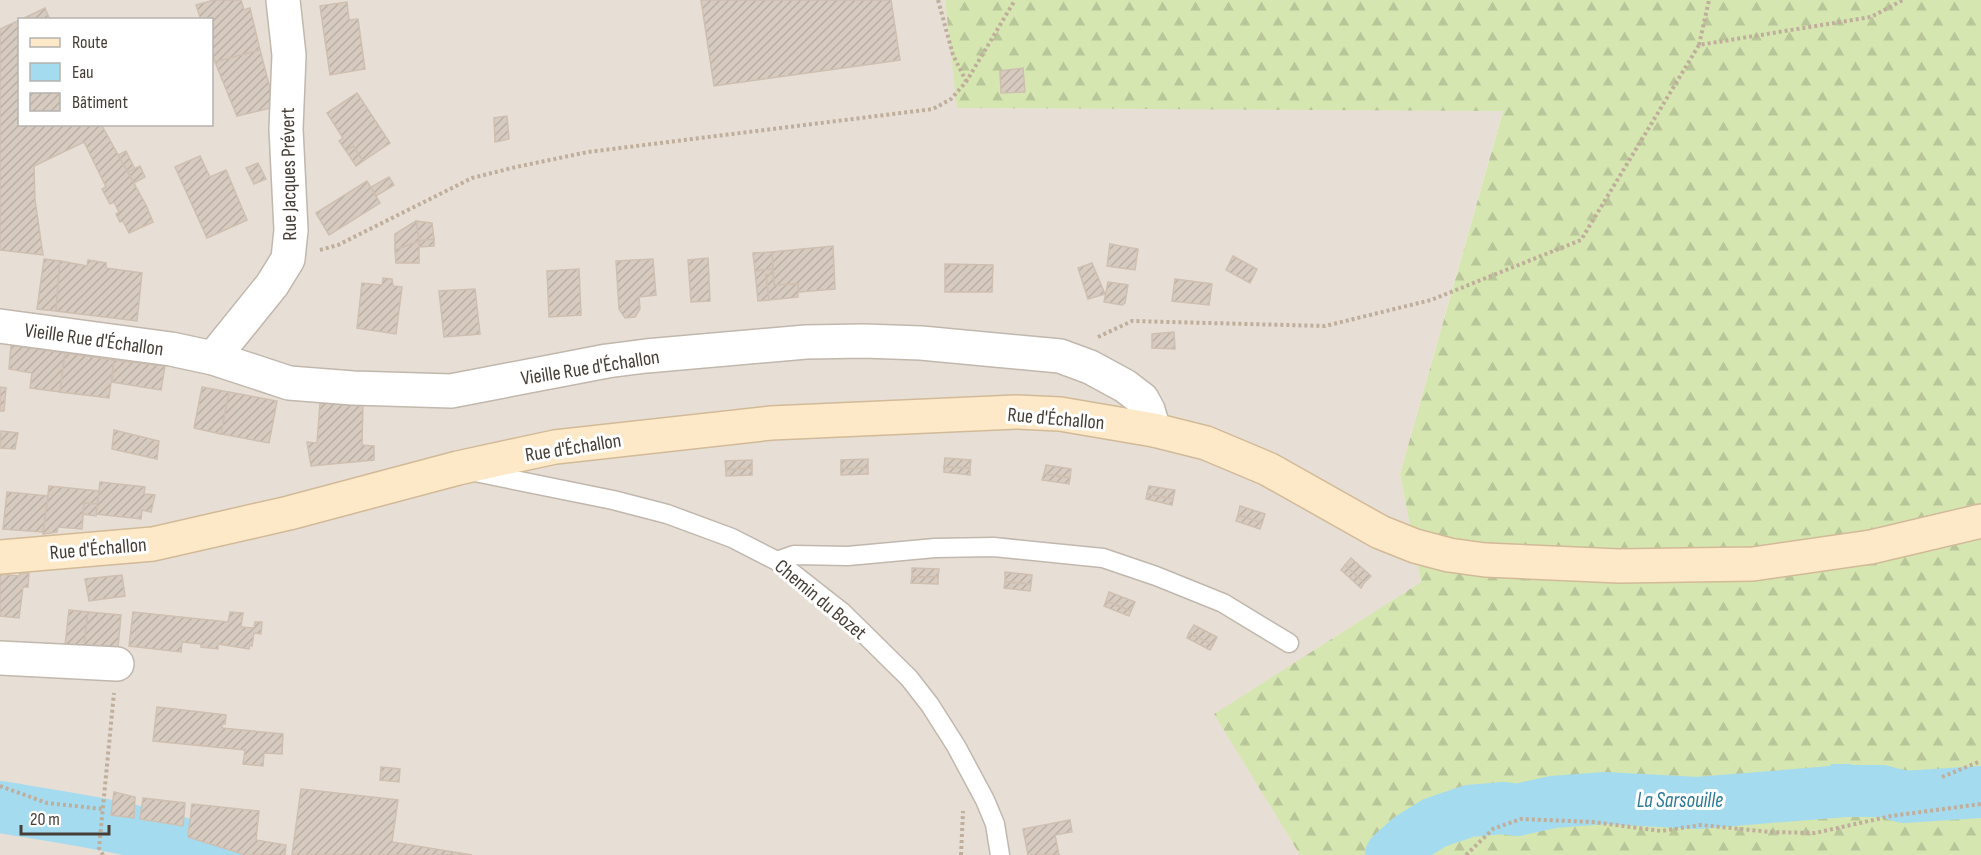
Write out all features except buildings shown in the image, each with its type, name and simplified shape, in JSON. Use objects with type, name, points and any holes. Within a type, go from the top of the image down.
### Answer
[{"type":"main road","name":"Rue d'Échallon","points":[[0,557],[153,544],[290,513],[458,468],[555,447],[771,423],[1016,412],[1060,414],[1154,430],[1206,443],[1268,469],[1380,532],[1415,546],[1449,555],[1485,560],[1619,566],[1753,564],[1871,547],[1981,520]]},
{"type":"street","name":"Rue Jacques Prévert","points":[[213,358],[273,285],[288,259],[291,230],[286,129],[289,55],[283,0]]},
{"type":"street","name":"Vieille Rue d'Échallon","points":[[0,326],[171,349],[213,358],[289,383],[353,388],[451,391],[617,360],[806,342],[921,343],[1060,356],[1090,367],[1125,386],[1142,399],[1154,430]]},
{"type":"street","points":[[0,658],[117,664]]},
{"type":"lane","name":"Chemin du Bozet","points":[[458,468],[613,500],[667,514],[732,538],[777,561],[842,612],[909,678],[930,705],[956,746],[985,800],[995,824],[1000,855]]},
{"type":"lane","points":[[777,561],[794,555],[848,556],[935,548],[994,548],[1103,558],[1223,603],[1289,643]]},
{"type":"path","points":[[938,0],[953,55],[966,82]]},
{"type":"path","points":[[288,259],[338,245],[472,178],[516,167],[588,152],[933,109],[951,99],[966,82],[1015,0]]},
{"type":"path","points":[[1060,356],[1132,321],[1325,326],[1431,300],[1581,240],[1699,45],[1709,0]]},
{"type":"path","points":[[1699,45],[1871,17],[1903,0]]},
{"type":"path","points":[[103,855],[99,848],[117,664]]},
{"type":"path","points":[[1942,777],[1981,761]]},
{"type":"path","points":[[0,786],[46,803],[102,811]]},
{"type":"path","points":[[1466,855],[1493,829],[1521,819],[1593,822],[1661,831],[1701,825],[1770,832],[1815,832],[1892,816],[1981,804]]},
{"type":"shaded area","points":[[0,0],[945,0],[958,108],[1503,110],[1400,474],[1421,582],[1215,714],[1300,855],[0,855]]},
{"type":"green space","points":[[945,0],[1981,0],[1981,855],[1300,855],[1214,714],[1421,582],[1400,474],[1503,111],[957,108]]},
{"type":"water","points":[[1831,764],[1851,764],[1866,778],[1873,767],[1921,773],[1945,779],[1965,789],[1961,800],[1944,804],[1914,805],[1902,810],[1847,809],[1828,805],[1825,777]]},
{"type":"waterway","name":"La Sarsouille","points":[[1391,855],[1410,838],[1434,823],[1469,811],[1504,808],[1517,810],[1553,802],[1605,798],[1697,803],[1845,791],[1882,791],[1904,797],[1981,792]]},
{"type":"waterway","name":"La Sarsouille","points":[[0,807],[137,832],[217,855]]}]
